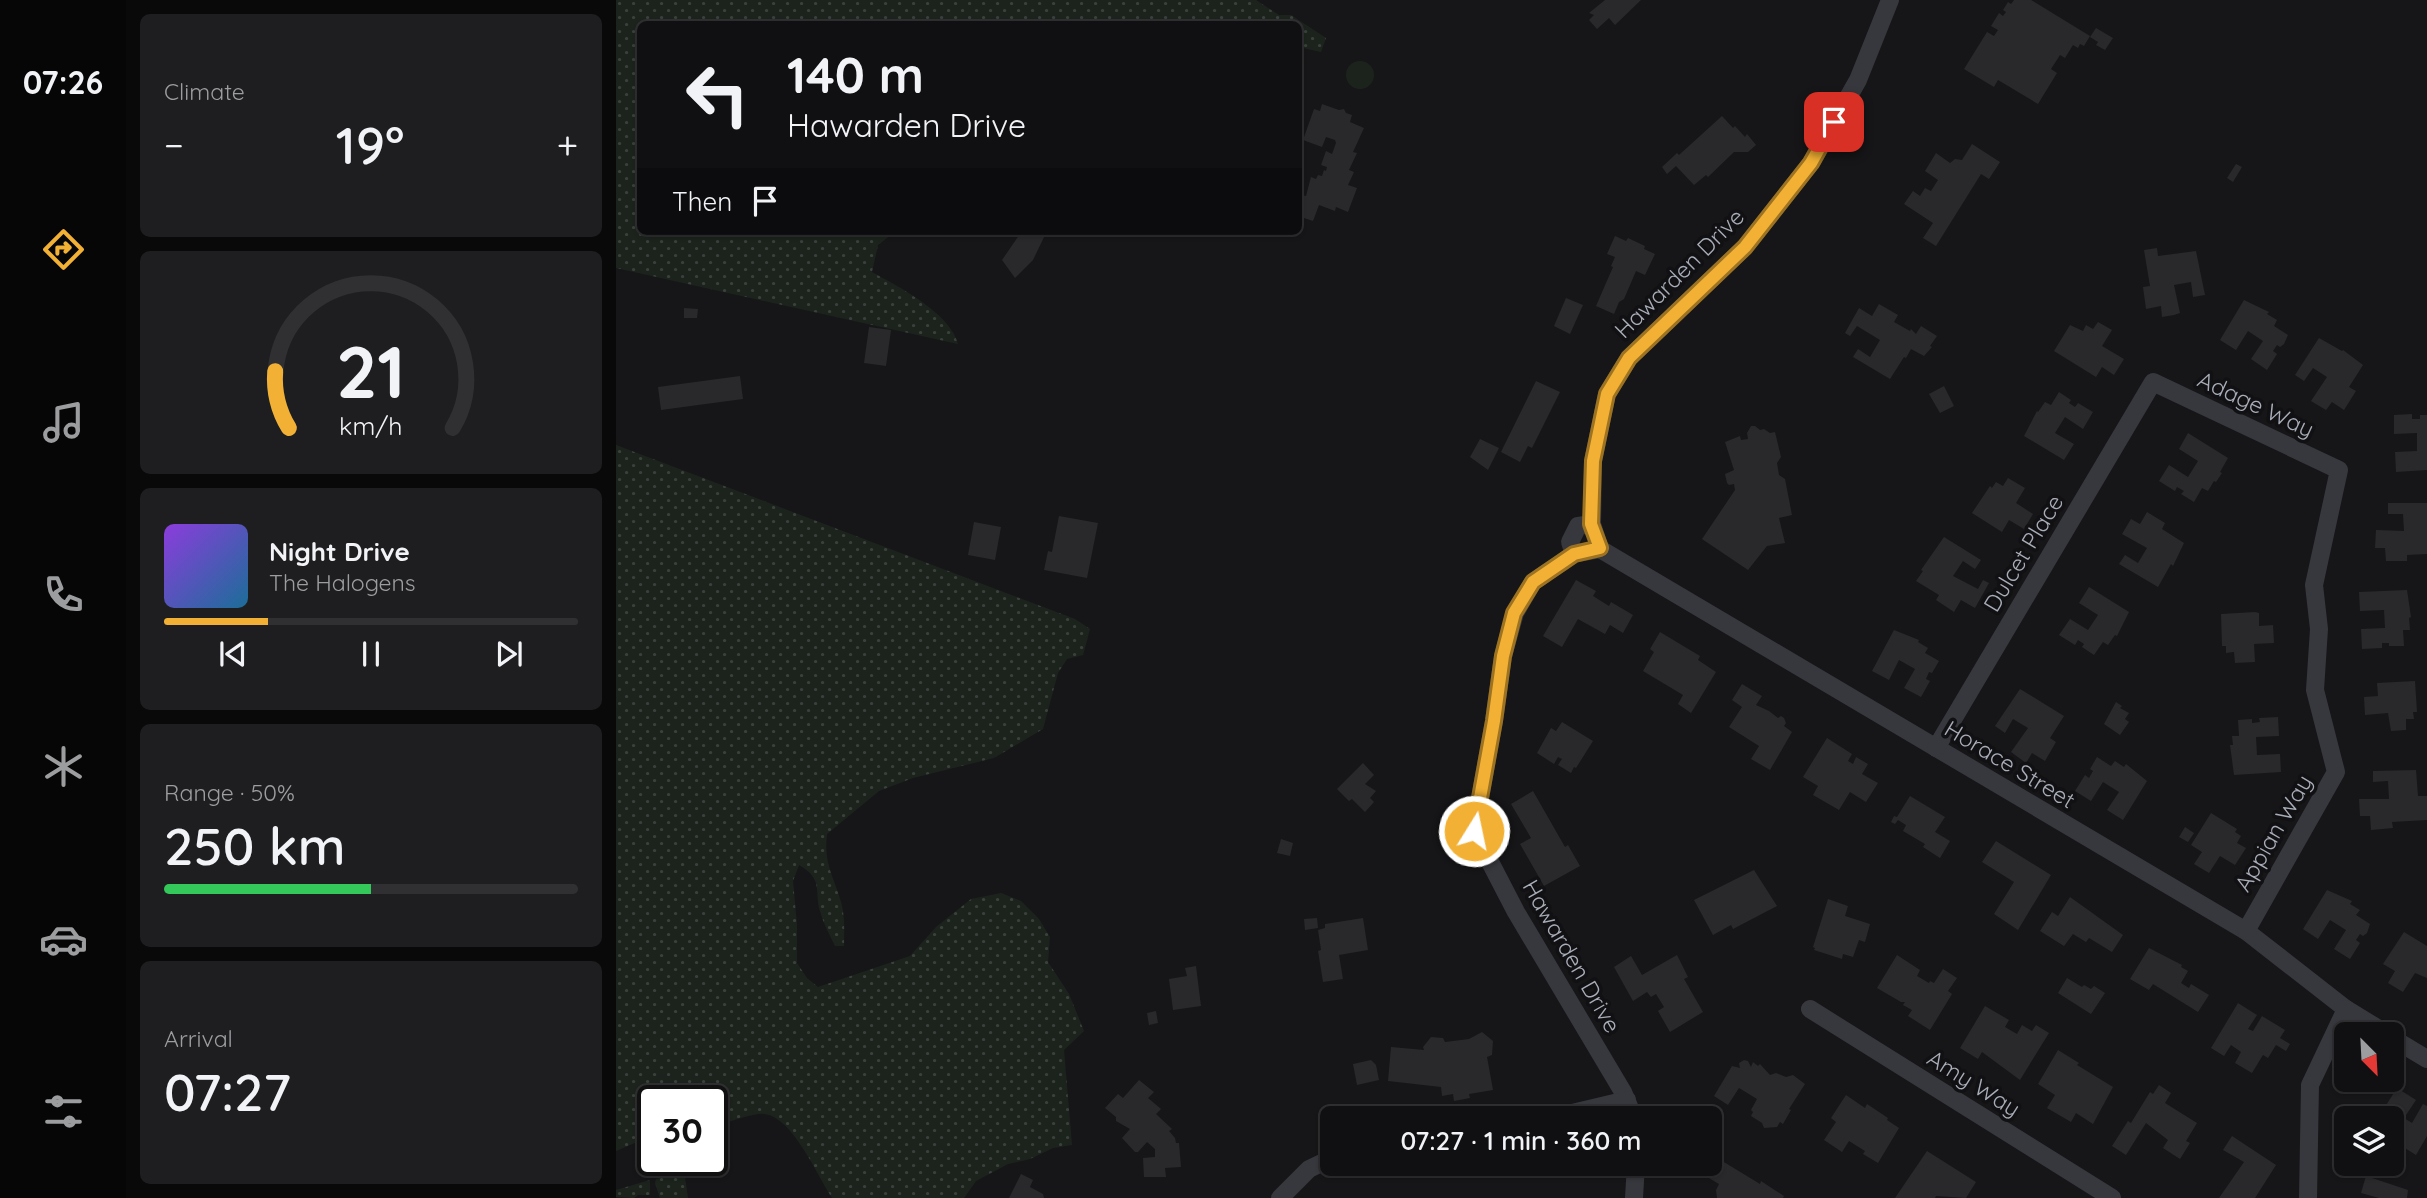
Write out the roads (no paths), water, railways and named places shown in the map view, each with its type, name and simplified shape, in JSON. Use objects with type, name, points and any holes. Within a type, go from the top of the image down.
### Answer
[{"type":"street","name":"Hawarden Drive","points":[[1629,1106],[1516,912],[1474,831],[1503,656],[1514,613],[1533,582],[1574,554],[1600,548],[1591,524],[1593,461],[1607,394],[1629,358],[1745,247],[1811,163],[1858,80],[1890,0]]},
{"type":"street","name":"Adage Way","points":[[2153,383],[2339,470]]},
{"type":"street","name":"Dulcet Place","points":[[1936,748],[2153,383]]},
{"type":"street","name":"Appian Way","points":[[2246,931],[2336,772],[2315,690],[2319,629],[2314,585],[2339,470]]},
{"type":"street","points":[[1574,554],[1570,542],[1578,526],[1591,524]]},
{"type":"street","name":"Horace Street","points":[[1600,548],[2246,931],[2346,1009],[2367,1022]]},
{"type":"street","name":"Amy Way","points":[[1810,1009],[2112,1198]]},
{"type":"street","points":[[2308,1198],[2310,1085],[2346,1009]]},
{"type":"street","points":[[2404,1045],[2427,1059]]},
{"type":"street","points":[[1601,1106],[1627,1100]]},
{"type":"street","points":[[1280,1198],[1309,1169],[1320,1164]]},
{"type":"street","points":[[1634,1198],[1635,1176]]}]
